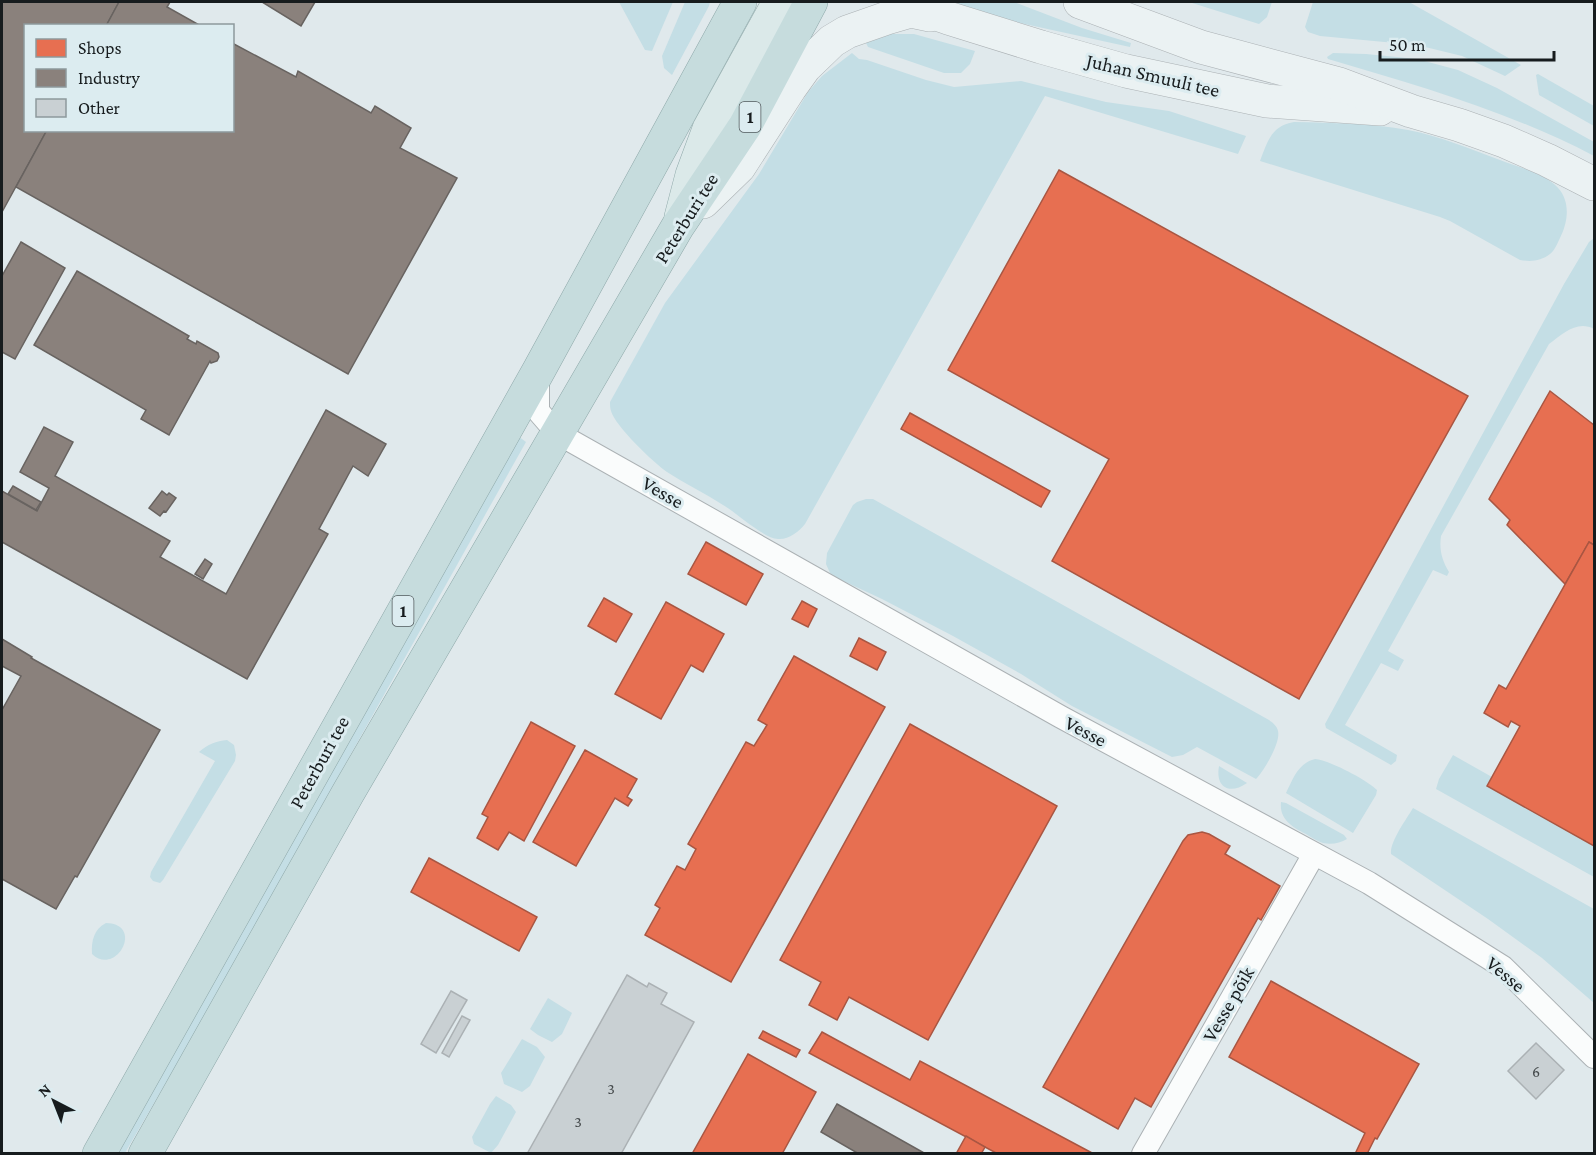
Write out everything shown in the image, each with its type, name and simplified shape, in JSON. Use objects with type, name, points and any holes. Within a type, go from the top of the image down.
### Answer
[{"type":"highway","name":"Peterburi tee","points":[[99,1154],[539,370],[740,2]]},
{"type":"highway","name":"Peterburi tee","points":[[145,1154],[348,793],[678,226],[745,126],[811,2]]},
{"type":"main road","points":[[704,67],[721,2]]},
{"type":"main road","points":[[678,226],[709,129],[780,2]]},
{"type":"main road","name":"Juhan Smuuli tee","points":[[902,2],[1041,47],[1126,71],[1267,101],[1412,111]]},
{"type":"main road","name":"Juhan Smuuli tee","points":[[1080,2],[1201,47],[1339,84],[1412,111],[1460,125],[1504,141],[1594,184]]},
{"type":"main road","points":[[678,226],[739,166],[805,67],[832,41],[867,24],[911,11],[948,18]]},
{"type":"street","name":"Peterburi tee","points":[[539,370],[538,411],[557,433]]},
{"type":"street","name":"Vesse","points":[[557,433],[1060,717],[1369,883],[1503,967],[1594,1057]]},
{"type":"street","name":"Vesse põik","points":[[1143,1154],[1314,854]]},
{"type":"shaded area","points":[[619,2],[673,2],[652,51],[645,50]]},
{"type":"shaded area","points":[[685,2],[710,2],[672,75],[664,68],[662,56]]},
{"type":"shaded area","points":[[941,2],[1014,2],[1082,28],[1131,43],[1130,47],[1020,23]]},
{"type":"shaded area","points":[[1189,2],[1272,2],[1267,17],[1259,24]]},
{"type":"shaded area","points":[[1313,2],[1409,2],[1521,65],[1505,76],[1462,56],[1417,45],[1320,36],[1308,32],[1305,27]]},
{"type":"shaded area","points":[[914,34],[975,51],[970,64],[961,73],[944,73],[868,47],[863,37]]},
{"type":"shaded area","points":[[852,53],[859,59],[954,87],[1021,81],[1106,102],[1169,111],[1246,136],[1238,154],[1045,96],[805,524],[793,535],[778,539],[758,530],[709,496],[661,467],[620,426],[611,411],[610,402],[665,303],[759,174],[808,92],[822,76]]},
{"type":"shaded area","points":[[1333,53],[1417,59],[1458,70],[1497,88],[1594,142],[1594,156],[1497,113],[1328,59],[1327,57]]},
{"type":"shaded area","points":[[1538,74],[1594,106],[1594,126],[1539,95],[1536,75]]},
{"type":"shaded area","points":[[1294,122],[1366,125],[1408,130],[1443,139],[1542,176],[1560,190],[1566,202],[1567,217],[1555,249],[1543,258],[1520,260],[1440,217],[1260,161],[1275,131]]},
{"type":"shaded area","points":[[1594,238],[1594,329],[1576,327],[1549,344],[1441,536],[1442,555],[1449,572],[1447,576],[1433,570],[1388,651],[1404,660],[1398,671],[1381,663],[1345,725],[1397,755],[1396,761],[1391,765],[1326,728],[1325,724],[1564,284],[1589,242]]},
{"type":"shaded area","points":[[518,436],[526,442],[182,1055],[125,1153],[116,1154]]},
{"type":"shaded area","points":[[866,499],[873,499],[1269,720],[1277,728],[1278,736],[1263,770],[1256,779],[1197,747],[1183,755],[1172,757],[1072,706],[953,636],[837,578],[830,573],[826,564],[827,553],[853,505]]},
{"type":"shaded area","points":[[227,740],[234,745],[235,761],[163,880],[160,883],[153,881],[150,877],[151,872],[215,761],[199,752],[212,743]]},
{"type":"shaded area","points":[[1453,755],[1492,777],[1487,786],[1594,846],[1594,877],[1436,789]]},
{"type":"shaded area","points":[[1315,759],[1348,771],[1377,790],[1353,833],[1286,793],[1300,768]]},
{"type":"shaded area","points":[[1219,766],[1247,783],[1230,789],[1225,787],[1219,780]]},
{"type":"shaded area","points":[[1281,802],[1344,835],[1347,839],[1330,844],[1314,839],[1284,818]]},
{"type":"shaded area","points":[[1413,808],[1594,909],[1594,1003],[1542,958],[1391,854],[1396,837]]},
{"type":"shaded area","points":[[106,923],[118,926],[124,932],[125,939],[123,948],[117,955],[110,959],[101,959],[92,954],[92,945],[96,932]]},
{"type":"shaded area","points":[[548,998],[572,1013],[562,1034],[552,1042],[530,1029]]},
{"type":"shaded area","points":[[522,1039],[537,1047],[545,1057],[530,1086],[522,1092],[504,1084],[501,1073]]},
{"type":"shaded area","points":[[496,1096],[511,1105],[516,1112],[498,1145],[491,1153],[474,1144],[472,1137]]},
{"type":"building: Shops","points":[[1059,170],[1468,396],[1299,699],[1052,561],[1109,459],[948,370]]},
{"type":"building: Shops","points":[[1550,391],[1594,425],[1594,545],[1589,542],[1565,584],[1507,525],[1510,520],[1489,499]]},
{"type":"building: Shops","points":[[910,413],[1050,491],[1041,507],[901,429]]},
{"type":"building: Shops","points":[[706,542],[763,574],[746,605],[688,574]]},
{"type":"building: Shops","points":[[1589,542],[1594,545],[1594,846],[1487,786],[1520,726],[1511,721],[1508,727],[1484,713],[1499,685],[1506,689]]},
{"type":"building: Shops","points":[[604,598],[632,614],[616,642],[588,626]]},
{"type":"building: Shops","points":[[802,601],[817,609],[808,627],[792,619]]},
{"type":"building: Shops","points":[[666,602],[724,634],[703,672],[691,665],[661,719],[615,694]]},
{"type":"building: Shops","points":[[859,638],[886,652],[877,670],[850,656]]},
{"type":"building: Shops","points":[[794,656],[885,707],[731,982],[645,935],[660,908],[655,905],[677,866],[685,870],[696,849],[688,844],[746,742],[754,746],[767,725],[758,720]]},
{"type":"building: Shops","points":[[531,722],[575,746],[524,841],[509,832],[498,850],[477,838],[488,817],[482,814]]},
{"type":"building: Shops","points":[[910,724],[1057,806],[928,1040],[849,997],[837,1020],[809,1005],[821,982],[780,960]]},
{"type":"building: Shops","points":[[585,750],[637,779],[627,797],[632,800],[628,806],[615,798],[576,866],[533,842]]},
{"type":"building: Shops","points":[[1202,832],[1230,846],[1225,854],[1280,886],[1261,920],[1258,918],[1151,1107],[1135,1098],[1118,1129],[1043,1087],[1183,841],[1188,835]]},
{"type":"building: Shops","points":[[429,858],[537,917],[519,951],[411,892]]},
{"type":"building: Shops","points":[[1271,981],[1419,1064],[1367,1154],[1355,1154],[1365,1133],[1229,1057]]},
{"type":"building: Shops","points":[[763,1031],[800,1050],[796,1057],[759,1038]]},
{"type":"building: Shops","points":[[822,1032],[910,1080],[920,1061],[1094,1154],[998,1154],[809,1053]]},
{"type":"building: Shops","points":[[748,1054],[816,1092],[782,1154],[692,1154]]},
{"type":"building: Shops","points":[[966,1136],[985,1147],[981,1154],[956,1154]]},
{"type":"building: Industry","points":[[2,2],[119,2],[107,24],[24,24],[24,132],[46,132],[2,212]]},
{"type":"building: Industry","points":[[119,2],[170,2],[167,7],[197,24],[107,24]]},
{"type":"building: Industry","points":[[262,2],[315,2],[301,26]]},
{"type":"building: Industry","points":[[234,44],[296,77],[298,71],[371,113],[375,106],[411,128],[400,148],[457,178],[348,374],[16,187],[46,132],[234,132]]},
{"type":"building: Industry","points":[[21,242],[65,268],[15,359],[2,352],[2,276]]},
{"type":"building: Industry","points":[[77,271],[189,336],[187,339],[196,344],[197,341],[218,353],[217,361],[211,363],[210,361],[169,435],[141,419],[146,410],[34,345]]},
{"type":"building: Industry","points":[[326,410],[386,444],[368,476],[353,466],[319,529],[328,534],[247,679],[2,542],[2,491],[37,511],[49,488],[20,472],[44,427],[73,442],[55,476],[170,541],[160,557],[226,594]]},
{"type":"building: Industry","points":[[13,486],[41,502],[36,510],[8,494]]},
{"type":"building: Industry","points":[[162,491],[176,498],[166,512],[164,511],[160,516],[149,508]]},
{"type":"building: Industry","points":[[205,559],[212,564],[203,579],[195,574]]},
{"type":"building: Industry","points":[[2,639],[31,658],[160,730],[77,877],[75,876],[56,909],[2,879],[2,710],[21,676],[2,666]]},
{"type":"building: Industry","points":[[837,1104],[926,1154],[859,1154],[821,1132]]},
{"type":"building: Other","points":[[627,975],[647,987],[649,983],[667,993],[661,1004],[694,1022],[621,1154],[527,1154]]},
{"type":"building: Other","points":[[451,991],[467,1000],[436,1053],[421,1044]]},
{"type":"building: Other","points":[[462,1016],[470,1020],[449,1057],[442,1053]]},
{"type":"building: Other","points":[[1536,1043],[1564,1070],[1536,1099],[1508,1071]]}]
